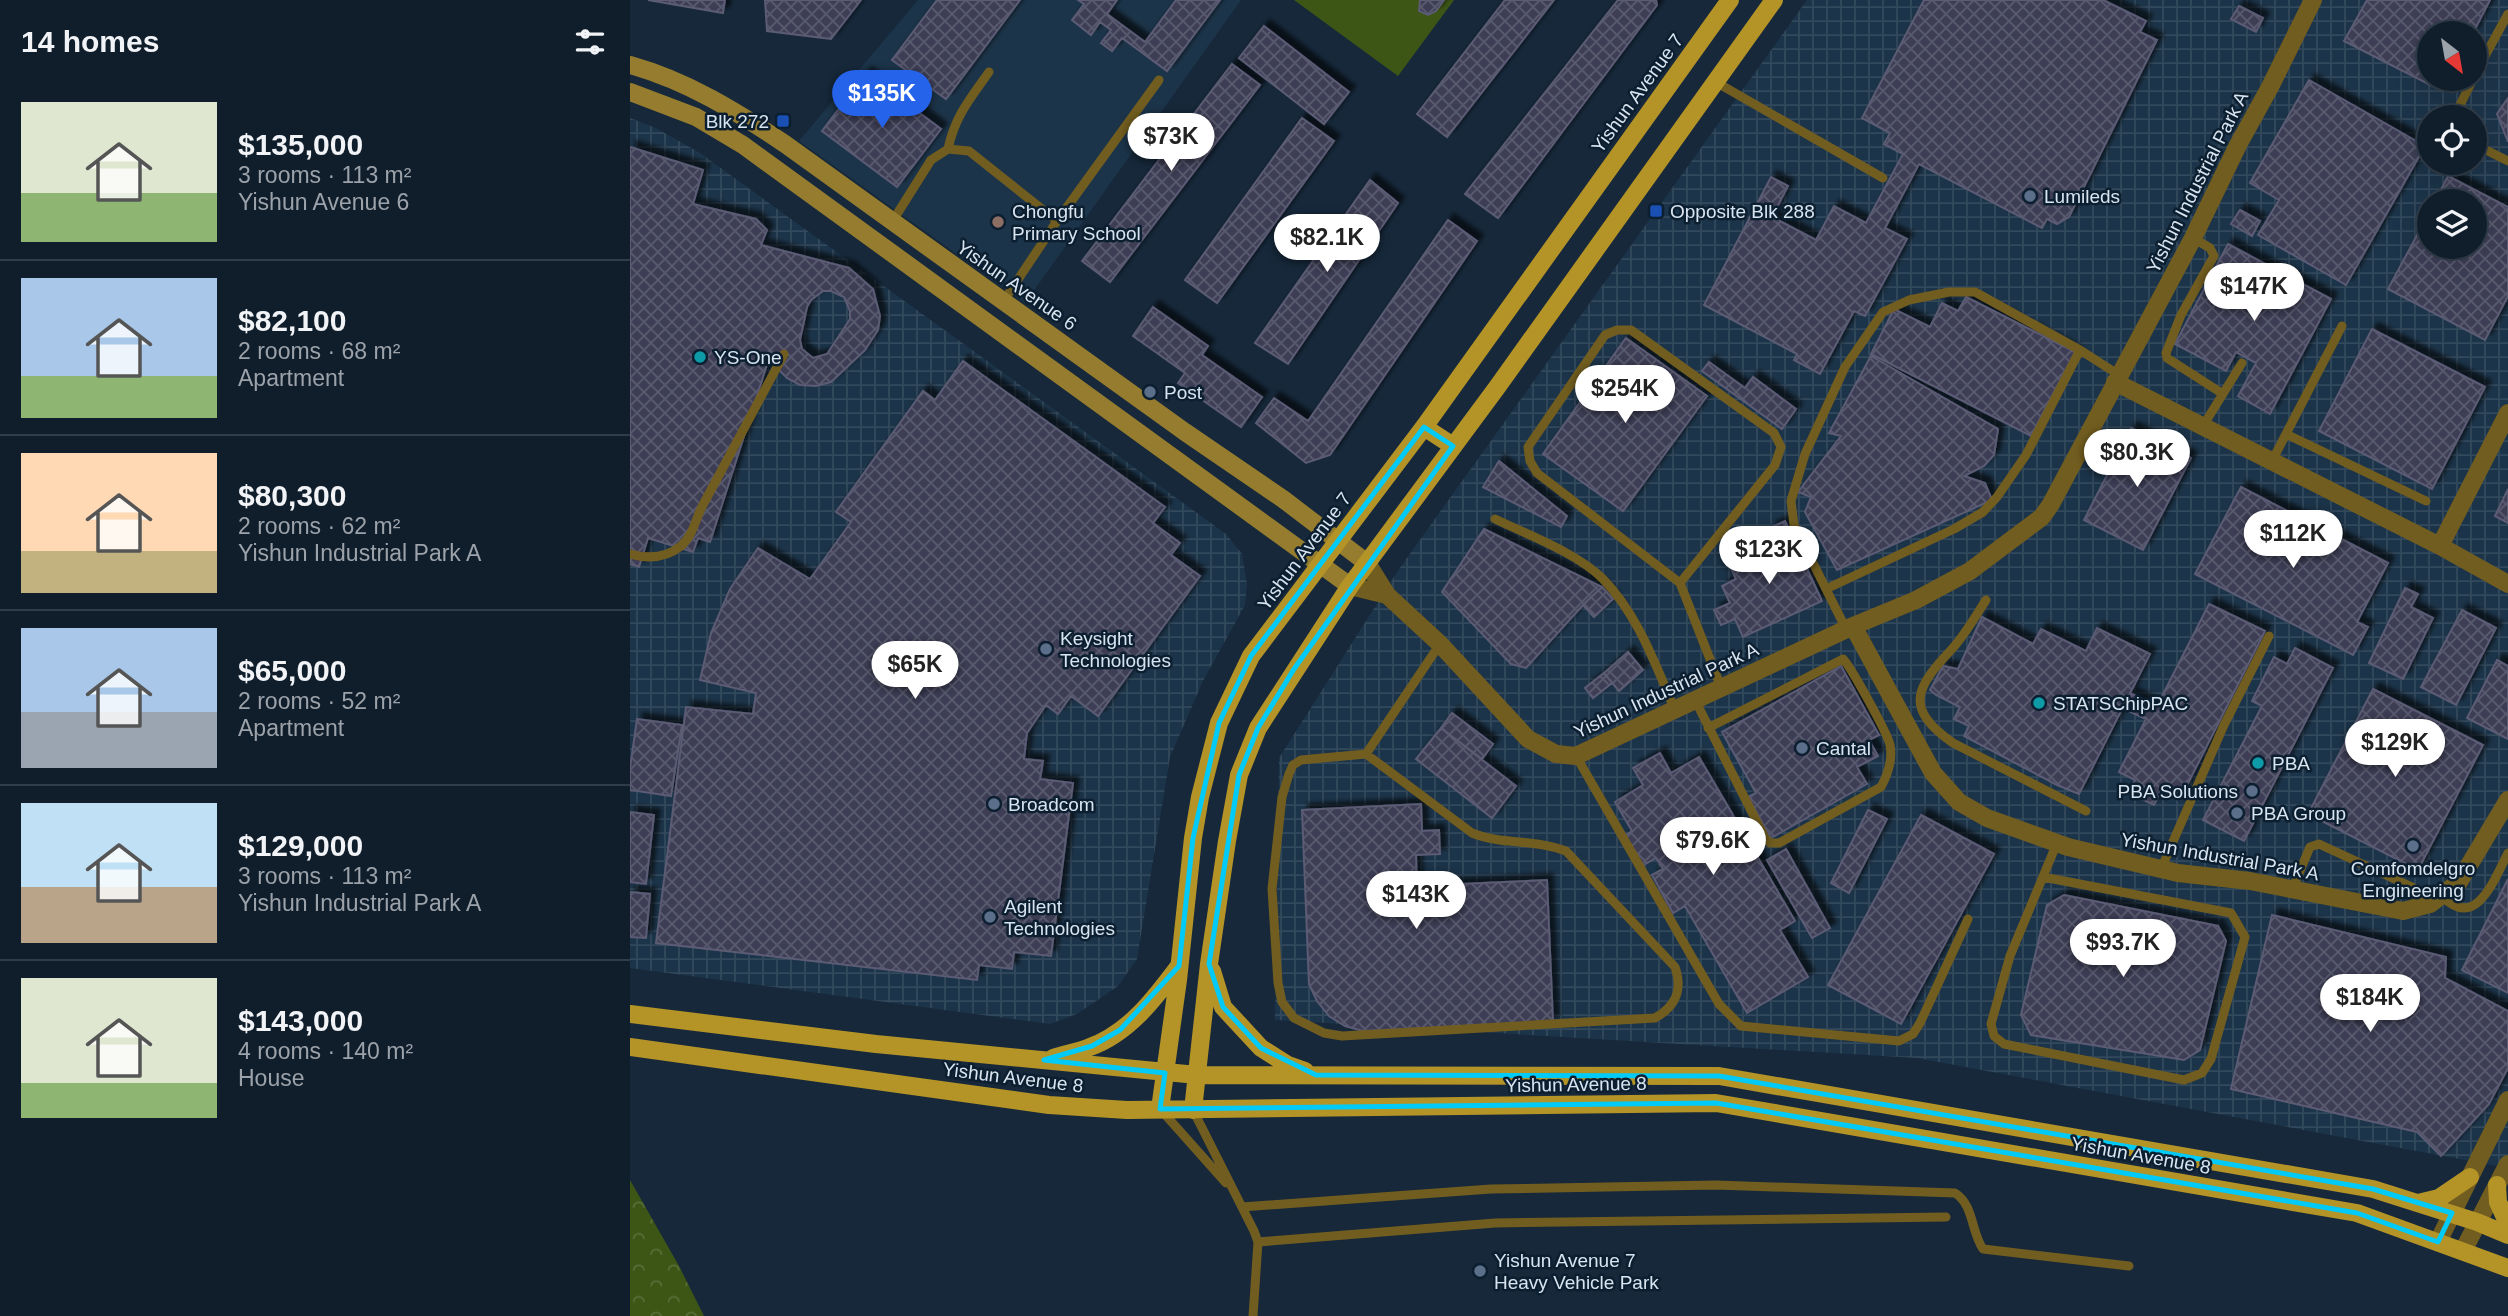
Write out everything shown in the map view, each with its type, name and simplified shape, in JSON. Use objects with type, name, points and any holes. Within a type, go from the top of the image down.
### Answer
[{"type":"main road","name":"Yishun Avenue 7","points":[[1160,1110],[1200,797],[1219,723],[1251,656],[1424,427],[1730,0]]},
{"type":"main road","points":[[1193,1110],[1209,964],[1227,841],[1243,761],[1258,728],[1350,586],[1498,386],[1773,0]]},
{"type":"main road","name":"Yishun Avenue 6","points":[[630,65],[692,88],[731,108],[785,144],[1367,563]]},
{"type":"main road","points":[[630,92],[696,117],[743,145],[1350,586]]},
{"type":"main road","points":[[1424,427],[1453,446]]},
{"type":"main road","points":[[1209,964],[1223,1007],[1261,1048],[1288,1065],[1316,1075]]},
{"type":"main road","points":[[1044,1060],[1092,1046],[1120,1030],[1148,1006],[1179,967]]},
{"type":"main road","name":"Yishun Avenue 8","points":[[630,1014],[876,1044],[1197,1075],[1719,1076],[2373,1189],[2452,1213],[2508,1235]]},
{"type":"main road","name":"Yishun Avenue 8","points":[[630,1047],[1049,1105],[1193,1110],[1716,1103],[2357,1213],[2508,1268]]},
{"type":"main road","points":[[2418,1203],[2439,1198],[2470,1177]]},
{"type":"main road","points":[[2497,1185],[2498,1202],[2508,1224]]},
{"type":"street","name":"Yishun Industrial Park A","points":[[1367,563],[1387,595],[1440,644],[1528,739],[1556,754],[1576,756],[1850,627],[1916,600],[1970,571],[2042,517],[2193,238],[2313,0]]},
{"type":"street","points":[[2117,379],[2508,584]]},
{"type":"street","points":[[2440,546],[2508,414]]},
{"type":"street","name":"Yishun Industrial Park A","points":[[1350,586],[1387,595]]},
{"type":"street","name":"Yishun Industrial Park A","points":[[1850,627],[1933,773],[1959,802],[1987,818],[2057,843],[2161,869],[2403,911],[2430,904],[2459,882],[2508,800]]},
{"type":"street","points":[[2438,1242],[2508,1100]]},
{"type":"street","points":[[2463,1251],[2508,1164]]},
{"type":"lane","points":[[2487,53],[2508,13]]},
{"type":"lane","points":[[948,149],[953,127],[960,113],[989,72]]},
{"type":"lane","points":[[1003,302],[1057,221],[1159,80]]},
{"type":"lane","points":[[1714,81],[1883,178]]},
{"type":"lane","points":[[892,222],[931,159],[948,149],[969,151],[1057,221]]},
{"type":"lane","points":[[2487,150],[2508,161]]},
{"type":"lane","points":[[2193,238],[2210,248],[2214,256],[2181,315],[2166,353],[2170,362],[2222,394]]},
{"type":"lane","points":[[1850,627],[1826,589],[1794,525],[1791,501],[1805,454],[1845,366],[1883,312],[1909,300],[1949,292],[1975,292],[2080,350],[2117,379]]},
{"type":"lane","points":[[2272,461],[2342,326]]},
{"type":"lane","points":[[1679,583],[1775,464],[1781,447],[1774,433],[1631,330],[1617,330],[1605,335],[1528,447],[1530,461],[1537,473],[1679,583],[1721,687]]},
{"type":"lane","points":[[1826,589],[1954,529],[1983,512],[1997,497],[2026,454],[2080,350]]},
{"type":"lane","points":[[630,554],[649,558],[665,555],[682,545],[689,537],[700,509],[784,354]]},
{"type":"lane","points":[[2203,426],[2242,363]]},
{"type":"lane","points":[[2286,434],[2426,501]]},
{"type":"lane","points":[[1495,519],[1565,553],[1602,578],[1639,628],[1675,710]]},
{"type":"lane","points":[[1986,600],[1960,639],[1938,662],[1922,685],[1920,706],[1926,719],[1936,732],[1953,743],[2086,811]]},
{"type":"lane","points":[[2161,869],[2224,725],[2269,636]]},
{"type":"lane","points":[[1366,754],[1440,644]]},
{"type":"lane","points":[[1695,700],[1707,728],[1770,843],[1779,843],[1881,787],[1887,776],[1890,744],[1843,659],[1707,728]]},
{"type":"lane","points":[[1366,754],[1472,834],[1489,840],[1548,844],[1566,851],[1675,967],[1679,978],[1679,991],[1674,1003],[1666,1012],[1655,1018],[1342,1036],[1324,1033],[1294,1018],[1282,1002],[1278,983],[1272,889],[1282,797],[1293,765],[1301,760],[1366,754]]},
{"type":"lane","points":[[1576,756],[1718,1004],[1741,1026],[1899,1041],[1906,1038],[1913,1034],[1920,1023],[1968,919]]},
{"type":"lane","points":[[2043,877],[2231,913],[2245,937],[2211,1059],[2202,1073],[2184,1080],[2004,1044],[1994,1036],[1991,1024],[2010,956],[2057,843]]},
{"type":"lane","points":[[2292,890],[2310,847],[2319,844],[2414,888]]},
{"type":"lane","points":[[2442,896],[2451,905],[2464,908],[2475,905],[2485,896],[2508,853]]},
{"type":"lane","points":[[1160,1110],[1236,1195]]},
{"type":"lane","points":[[1193,1110],[1258,1242],[1253,1316]]},
{"type":"lane","points":[[1242,1207],[1490,1189],[1716,1185],[1955,1193],[1966,1204],[1978,1242],[1983,1249],[2129,1266]]},
{"type":"lane","points":[[1258,1242],[1496,1223],[1946,1217]]},
{"type":"highlighted area","points":[[1424,427],[1453,446],[1294,669],[1258,728],[1239,775],[1209,964],[1223,1007],[1261,1048],[1316,1075],[1719,1076],[2373,1189],[2452,1213],[2438,1242],[2357,1213],[1716,1103],[1160,1109],[1165,1073],[1044,1060],[1092,1046],[1120,1030],[1179,966],[1193,838],[1219,723],[1251,656]]},
{"type":"shaded area","name":"Chongfu Primary School","points":[[918,0],[1241,0],[1025,303],[799,141]]},
{"type":"shaded area","points":[[1807,0],[2508,0],[2508,1168],[1917,1058],[1275,1020],[1279,758],[1399,569]]},
{"type":"shaded area","points":[[630,118],[656,128],[700,153],[1226,534],[1242,554],[1247,584],[1245,605],[1203,681],[1170,757],[1137,959],[1118,986],[1077,1014],[1050,1024],[630,968]]},
{"type":"green space","points":[[1294,0],[1454,0],[1398,76]]},
{"type":"green space","points":[[630,1180],[679,1266],[704,1316],[630,1316]]},
{"type":"building","points":[[648,0],[725,0],[723,13]]},
{"type":"building","points":[[765,0],[861,0],[831,39],[767,31]]},
{"type":"building","points":[[937,0],[1020,0],[946,99],[892,60]]},
{"type":"building","points":[[1078,0],[1117,0],[1107,14],[1145,42],[1176,0],[1220,0],[1167,71],[1122,38],[1112,51],[1101,43],[1111,30],[1100,22],[1091,35],[1072,20],[1084,4]]},
{"type":"building","points":[[1420,0],[1444,0],[1436,11],[1428,15],[1419,11]]},
{"type":"building","points":[[1505,0],[1554,0],[1447,137],[1417,114]]},
{"type":"building","points":[[1618,0],[1656,0],[1657,5],[1498,218],[1465,194]]},
{"type":"building","name":"Lumileds","points":[[1924,0],[2103,0],[2146,21],[2140,32],[2157,40],[2069,217],[2057,224],[2047,219],[2042,228],[1919,164],[1885,228],[1907,239],[1865,316],[1854,311],[1820,374],[1794,360],[1797,354],[1704,305],[1771,177],[1788,186],[1772,217],[1816,240],[1834,206],[1866,223],[1903,154],[1884,144],[1890,133],[1862,118]]},
{"type":"building","points":[[2367,0],[2490,0],[2479,21],[2417,21],[2417,78],[2344,41]]},
{"type":"building","points":[[2239,6],[2263,18],[2256,32],[2231,19]]},
{"type":"building","points":[[1264,26],[1349,92],[1324,124],[1239,58]]},
{"type":"building","points":[[1232,64],[1260,85],[1110,282],[1082,261]]},
{"type":"building","points":[[866,73],[941,129],[897,187],[822,131]]},
{"type":"building","points":[[2309,80],[2417,141],[2417,160],[2346,285],[2258,235],[2279,200],[2250,183]]},
{"type":"building","points":[[2508,98],[2508,142],[2497,114]]},
{"type":"building","points":[[1302,118],[1334,141],[1217,303],[1185,280]]},
{"type":"building","name":"YS-One","points":[[630,147],[703,170],[693,204],[756,219],[767,230],[761,245],[849,268],[873,289],[880,316],[878,330],[865,350],[831,382],[816,386],[800,385],[787,378],[776,367],[771,352],[710,542],[698,538],[693,552],[648,538],[639,567],[630,564]],"holes":[[[823,291],[831,291],[844,297],[850,311],[850,319],[827,354],[813,358],[802,349],[800,340],[807,307],[811,300]]]},
{"type":"building","points":[[2448,176],[2473,189],[2441,189]]},
{"type":"building","points":[[1370,180],[1398,203],[1288,364],[1255,343]]},
{"type":"building","points":[[2487,196],[2508,207],[2508,296],[2485,340],[2388,289],[2417,235],[2417,259],[2487,259]]},
{"type":"building","points":[[2240,210],[2260,221],[2252,236],[2231,224]]},
{"type":"building","points":[[1448,220],[1477,241],[1330,455],[1306,463],[1256,423],[1274,398],[1308,421]]},
{"type":"building","points":[[2228,244],[2331,299],[2270,414],[2238,396],[2256,363],[2236,352],[2226,371],[2175,344]]},
{"type":"building","points":[[1966,297],[2075,352],[2031,436],[1871,354],[1894,309],[1930,327],[1942,303],[1958,311]]},
{"type":"building","points":[[1153,307],[1208,346],[1202,355],[1262,397],[1241,427],[1178,383],[1185,373],[1133,336]]},
{"type":"building","points":[[2372,329],[2485,387],[2432,489],[2319,431]]},
{"type":"building","points":[[1626,338],[1707,396],[1623,511],[1543,454]]},
{"type":"building","points":[[1871,356],[1998,429],[1994,455],[1984,466],[1964,476],[1985,483],[1992,500],[1837,570],[1805,512],[1811,497],[1798,492],[1841,436],[1829,433]]},
{"type":"building","points":[[963,361],[1165,507],[1153,523],[1180,543],[1171,555],[1200,576],[1098,716],[1071,696],[1058,714],[1046,705],[1027,733],[1024,759],[1043,761],[1040,779],[1073,783],[1051,956],[1014,952],[1012,969],[979,965],[977,980],[656,943],[686,707],[753,714],[756,693],[700,680],[711,633],[730,589],[758,548],[810,579],[851,522],[836,512],[923,391],[935,400]]},
{"type":"building","points":[[1709,362],[1745,388],[1753,377],[1796,409],[1782,429],[1702,371]]},
{"type":"building","points":[[2131,428],[2191,458],[2143,550],[2084,520]]},
{"type":"building","points":[[1499,461],[1567,516],[1561,527],[1483,487]]},
{"type":"building","points":[[2241,487],[2388,563],[2357,622],[2368,627],[2353,655],[2195,574]]},
{"type":"building","points":[[2508,489],[2508,523],[2495,516]]},
{"type":"building","points":[[1785,521],[1822,601],[1743,637],[1735,619],[1721,625],[1714,610],[1730,603],[1722,586],[1736,579],[1729,564],[1777,542],[1770,528]]},
{"type":"building","points":[[1484,529],[1602,587],[1526,668],[1511,664],[1442,592]]},
{"type":"building","points":[[1602,587],[1613,599],[1594,617],[1583,605]]},
{"type":"building","points":[[2405,588],[2418,594],[2411,607],[2433,618],[2403,679],[2369,663]]},
{"type":"building","name":"STATSChipPAC","points":[[2209,604],[2265,631],[2180,799],[2161,790],[2154,805],[2129,793],[2135,780],[2119,772],[2146,719],[2124,709],[2132,694],[2157,706]]},
{"type":"building","points":[[2462,610],[2496,628],[2456,705],[2421,687]]},
{"type":"building","name":"STATSChipPAC","points":[[1982,617],[2033,644],[2041,629],[2086,651],[2097,628],[2150,654],[2079,794],[1964,736],[1969,726],[1954,719],[1960,707],[1930,690],[1943,666],[1958,669]]},
{"type":"building","name":"PBA","points":[[2295,648],[2333,668],[2244,841],[2203,820],[2262,706],[2252,701],[2274,657],[2287,664]]},
{"type":"building","points":[[1628,652],[1643,670],[1619,691],[1604,673]]},
{"type":"building","points":[[2497,660],[2508,666],[2508,739],[2467,718]]},
{"type":"building","name":"Cantal","points":[[1841,666],[1879,735],[1869,740],[1878,756],[1857,767],[1867,784],[1771,838],[1748,797],[1756,793],[1722,732]]},
{"type":"building","points":[[1604,673],[1612,683],[1593,698],[1585,688]]},
{"type":"building","points":[[2373,689],[2483,745],[2418,870],[2308,814]]},
{"type":"building","points":[[1452,713],[1493,744],[1482,759],[1441,728]]},
{"type":"building","points":[[637,719],[682,725],[671,796],[630,790],[630,768]]},
{"type":"building","points":[[1441,728],[1516,786],[1492,818],[1416,759]]},
{"type":"building","points":[[1660,753],[1671,773],[1699,757],[1795,921],[1780,930],[1808,977],[1747,1013],[1685,906],[1673,913],[1652,875],[1663,869],[1656,858],[1642,866],[1624,836],[1632,831],[1615,802],[1643,785],[1633,768]]},
{"type":"building","points":[[1421,804],[1422,831],[1439,830],[1440,854],[1416,855],[1417,886],[1547,880],[1553,1022],[1363,1031],[1345,1026],[1329,1016],[1317,1001],[1309,984],[1302,810]]},
{"type":"building","points":[[1868,810],[1887,819],[1849,893],[1831,883]]},
{"type":"building","points":[[630,812],[654,815],[646,884],[630,882]]},
{"type":"building","points":[[1921,815],[1994,854],[1901,1024],[1828,985]]},
{"type":"building","points":[[1786,849],[1830,928],[1812,938],[1767,860]]},
{"type":"building","points":[[2508,879],[2508,993],[2462,970]]},
{"type":"building","points":[[630,892],[650,894],[646,938],[630,937]]},
{"type":"building","points":[[2064,895],[2218,926],[2226,941],[2200,1050],[2184,1060],[2031,1035],[2021,1015],[2047,905]]},
{"type":"building","points":[[2272,915],[2446,957],[2445,978],[2508,1011],[2508,1068],[2489,1104],[2441,1156],[2417,1132],[2231,1089]]},
{"type":"place","name":"Blk 272","points":[[783,121]]},
{"type":"place","name":"Lumileds","points":[[2030,196]]},
{"type":"place","name":"Opposite Blk 288","points":[[1656,211]]},
{"type":"place","name":"Chongfu Primary School","points":[[998,222]]},
{"type":"place","name":"YS-One","points":[[700,357]]},
{"type":"place","name":"Post","points":[[1150,392]]},
{"type":"place","name":"Keysight Technologies","points":[[1046,649]]},
{"type":"place","name":"STATSChipPAC","points":[[2039,703]]},
{"type":"place","name":"Cantal","points":[[1802,748]]},
{"type":"place","name":"PBA","points":[[2258,763]]},
{"type":"place","name":"PBA Solutions","points":[[2252,791]]},
{"type":"place","name":"Broadcom","points":[[994,804]]},
{"type":"place","name":"PBA Group","points":[[2237,813]]},
{"type":"place","name":"Comfomdelgro Engineering","points":[[2413,846]]},
{"type":"place","name":"Agilent Technologies","points":[[990,917]]},
{"type":"place","name":"Yishun Avenue 7 Heavy Vehicle Park","points":[[1480,1271]]}]
